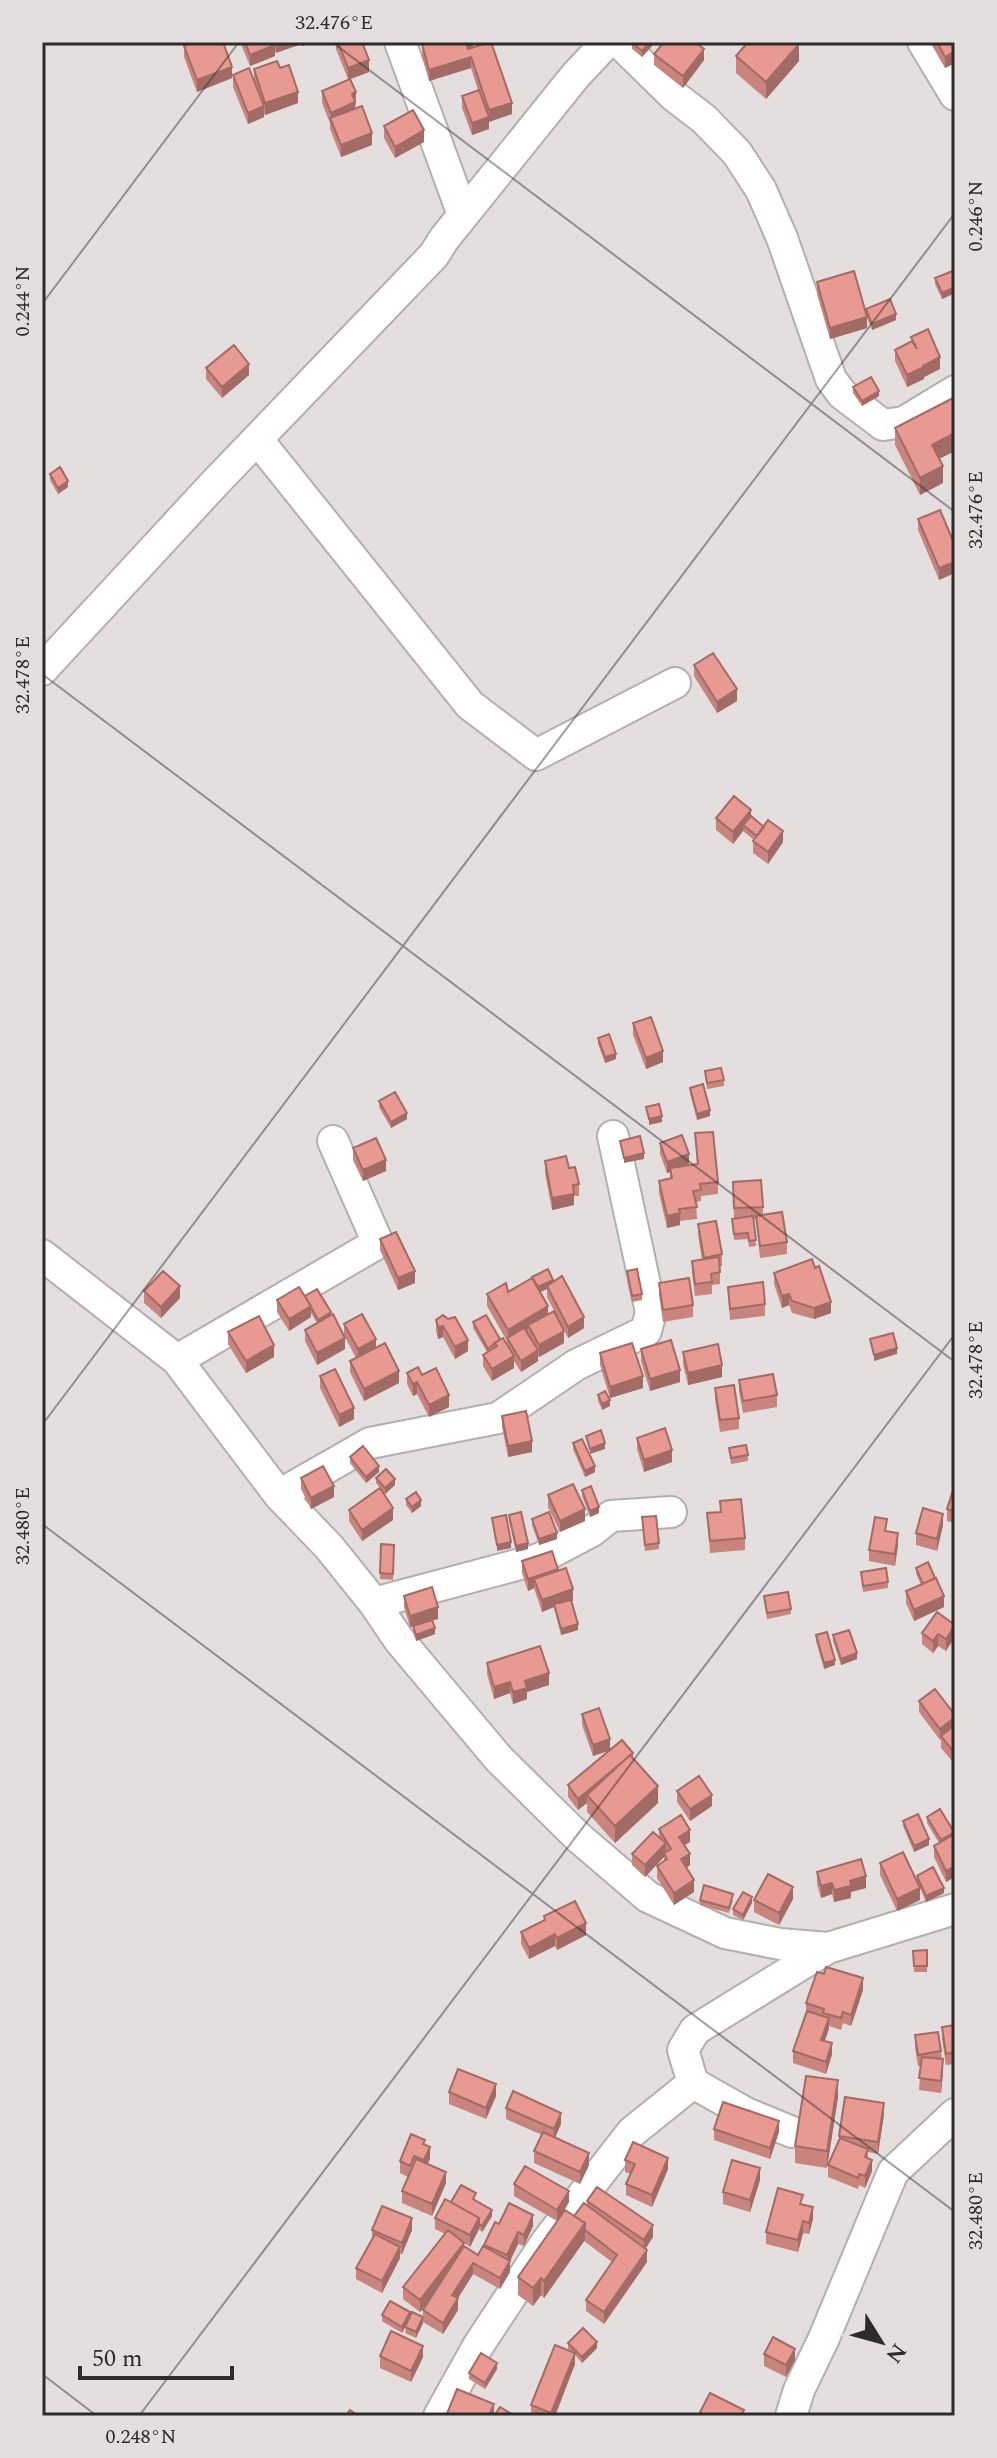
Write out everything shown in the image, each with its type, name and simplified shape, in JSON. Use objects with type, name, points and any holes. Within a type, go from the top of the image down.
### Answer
[{"type":"street","points":[[400,42],[463,215]]},
{"type":"street","points":[[42,670],[420,270],[576,75],[607,42]]},
{"type":"street","points":[[619,42],[737,153],[761,190],[782,238],[831,379],[842,394],[883,425],[904,422],[955,391]]},
{"type":"street","points":[[923,42],[955,95]]},
{"type":"street","points":[[257,439],[470,705],[536,755],[675,683]]},
{"type":"street","points":[[279,1495],[370,1443],[498,1418],[576,1365],[646,1331],[651,1312],[613,1136]]},
{"type":"street","points":[[177,1360],[378,1243],[333,1141]]},
{"type":"street","points":[[42,1255],[177,1360],[279,1495],[329,1547],[399,1640],[499,1759],[578,1837],[648,1897],[725,1933],[780,1944],[828,1948]]},
{"type":"street","points":[[374,1603],[539,1559],[592,1531],[611,1516],[671,1512]]},
{"type":"street","points":[[792,2132],[746,2113],[693,2083],[683,2050],[695,2030],[828,1948],[955,1909]]},
{"type":"street","points":[[439,2416],[478,2346],[547,2241],[632,2132],[693,2083]]},
{"type":"street","points":[[791,2416],[799,2390],[893,2172],[955,2114]]},
{"type":"building","points":[[194,42],[223,42],[232,67],[197,80],[184,46]]},
{"type":"building","points":[[245,42],[274,42],[275,45],[250,55]]},
{"type":"building","points":[[338,42],[362,42],[369,60],[348,68]]},
{"type":"building","points":[[469,42],[466,43],[468,49],[491,42],[512,103],[489,110],[471,57],[429,70],[422,44]]},
{"type":"building","points":[[634,42],[650,42],[642,51]]},
{"type":"building","points":[[664,42],[695,42],[704,49],[683,76],[654,54]]},
{"type":"building","points":[[748,42],[799,44],[766,82],[736,56]]},
{"type":"building","points":[[937,42],[955,42],[955,51],[945,57]]},
{"type":"building","points":[[277,61],[280,68],[289,65],[298,92],[265,103],[254,69]]},
{"type":"building","points":[[249,68],[264,106],[248,113],[233,75]]},
{"type":"building","points":[[350,79],[356,92],[352,94],[355,102],[331,113],[322,91]]},
{"type":"building","points":[[479,90],[489,117],[472,123],[462,96]]},
{"type":"building","points":[[362,106],[372,133],[341,145],[330,118]]},
{"type":"building","points":[[413,110],[424,130],[395,147],[384,126]]},
{"type":"building","points":[[955,270],[955,287],[942,293],[935,278]]},
{"type":"building","points":[[854,271],[867,317],[830,328],[817,282]]},
{"type":"building","points":[[890,299],[896,314],[872,324],[866,309]]},
{"type":"building","points":[[928,329],[940,357],[907,375],[895,350],[912,341],[917,349],[911,337]]},
{"type":"building","points":[[234,345],[249,364],[222,387],[206,368]]},
{"type":"building","points":[[871,377],[879,391],[862,401],[853,387]]},
{"type":"building","points":[[955,397],[955,433],[932,445],[943,466],[920,478],[895,428]]},
{"type":"building","points":[[60,467],[68,481],[58,488],[50,474]]},
{"type":"building","points":[[940,510],[955,540],[955,562],[939,568],[918,519]]},
{"type":"building","points":[[713,653],[737,689],[717,702],[694,665]]},
{"type":"building","points":[[734,796],[751,810],[733,832],[716,818]]},
{"type":"building","points":[[751,816],[764,827],[757,836],[743,825]]},
{"type":"building","points":[[768,820],[783,831],[768,852],[753,841]]},
{"type":"building","points":[[651,1017],[663,1051],[646,1058],[633,1023]]},
{"type":"building","points":[[609,1034],[616,1054],[605,1057],[598,1038]]},
{"type":"building","points":[[721,1068],[724,1080],[707,1083],[705,1071]]},
{"type":"building","points":[[703,1084],[710,1110],[697,1114],[690,1088]]},
{"type":"building","points":[[395,1092],[407,1113],[391,1122],[379,1101]]},
{"type":"building","points":[[659,1104],[662,1116],[649,1119],[646,1107]]},
{"type":"building","points":[[713,1132],[718,1182],[700,1184],[701,1190],[693,1191],[697,1207],[679,1209],[680,1213],[667,1216],[659,1181],[672,1178],[670,1168],[698,1164],[695,1133]]},
{"type":"building","points":[[682,1135],[689,1154],[667,1162],[660,1143]]},
{"type":"building","points":[[640,1136],[644,1153],[624,1158],[620,1141]]},
{"type":"building","points":[[376,1138],[386,1160],[363,1170],[353,1148]]},
{"type":"building","points":[[566,1156],[569,1168],[575,1167],[579,1184],[573,1185],[574,1194],[552,1198],[545,1161]]},
{"type":"building","points":[[761,1180],[763,1207],[734,1208],[733,1182]]},
{"type":"building","points":[[782,1212],[787,1242],[760,1246],[756,1216]]},
{"type":"building","points":[[753,1216],[756,1240],[749,1241],[748,1233],[734,1234],[732,1219]]},
{"type":"building","points":[[716,1221],[722,1254],[704,1258],[698,1224]]},
{"type":"building","points":[[396,1232],[415,1271],[398,1278],[380,1239]]},
{"type":"building","points":[[719,1257],[720,1272],[711,1274],[712,1282],[695,1284],[692,1261]]},
{"type":"building","points":[[812,1259],[815,1268],[819,1266],[831,1302],[814,1308],[792,1301],[789,1294],[782,1296],[774,1273]]},
{"type":"building","points":[[548,1269],[553,1280],[538,1287],[532,1277]]},
{"type":"building","points":[[637,1269],[642,1294],[632,1296],[627,1271]]},
{"type":"building","points":[[163,1271],[180,1286],[161,1307],[144,1291]]},
{"type":"building","points":[[562,1276],[584,1317],[568,1327],[547,1286]]},
{"type":"building","points":[[532,1278],[548,1306],[508,1330],[487,1294],[506,1283],[508,1292]]},
{"type":"building","points":[[689,1278],[693,1305],[663,1310],[659,1283]]},
{"type":"building","points":[[763,1282],[765,1304],[730,1309],[728,1287]]},
{"type":"building","points":[[299,1287],[311,1306],[289,1319],[277,1300]]},
{"type":"building","points":[[317,1289],[331,1312],[318,1320],[305,1296]]},
{"type":"building","points":[[554,1311],[564,1331],[539,1345],[528,1325]]},
{"type":"building","points":[[333,1314],[345,1338],[317,1353],[305,1330]]},
{"type":"building","points":[[362,1314],[376,1339],[358,1349],[344,1324]]},
{"type":"building","points":[[443,1315],[448,1319],[455,1317],[468,1340],[455,1347],[443,1326],[438,1327],[436,1320]]},
{"type":"building","points":[[486,1315],[500,1339],[488,1349],[473,1322]]},
{"type":"building","points":[[259,1316],[274,1345],[246,1361],[228,1332]]},
{"type":"building","points":[[524,1328],[538,1350],[521,1361],[507,1338]]},
{"type":"building","points":[[893,1333],[897,1348],[874,1355],[870,1339]]},
{"type":"building","points":[[503,1338],[514,1356],[492,1369],[483,1355]]},
{"type":"building","points":[[671,1340],[680,1370],[650,1379],[641,1349]]},
{"type":"building","points":[[385,1343],[399,1371],[364,1389],[350,1361]]},
{"type":"building","points":[[632,1343],[643,1376],[610,1387],[600,1353]]},
{"type":"building","points":[[718,1344],[722,1365],[688,1373],[683,1352]]},
{"type":"building","points":[[418,1367],[422,1375],[436,1368],[449,1395],[429,1405],[417,1382],[413,1384],[407,1373]]},
{"type":"building","points":[[335,1369],[354,1408],[339,1415],[320,1376]]},
{"type":"building","points":[[773,1374],[777,1395],[743,1401],[739,1380]]},
{"type":"building","points":[[734,1385],[739,1418],[720,1420],[715,1388]]},
{"type":"building","points":[[605,1391],[610,1400],[602,1404],[598,1395]]},
{"type":"building","points":[[526,1411],[532,1441],[508,1446],[502,1416]]},
{"type":"building","points":[[665,1428],[672,1450],[644,1460],[637,1438]]},
{"type":"building","points":[[601,1430],[605,1443],[590,1449],[586,1436]]},
{"type":"building","points":[[582,1439],[595,1466],[585,1471],[573,1443]]},
{"type":"building","points":[[746,1445],[748,1455],[731,1458],[729,1448]]},
{"type":"building","points":[[363,1446],[379,1466],[366,1477],[350,1457]]},
{"type":"building","points":[[323,1466],[334,1486],[311,1498],[301,1478]]},
{"type":"building","points":[[386,1469],[395,1479],[385,1488],[376,1478]]},
{"type":"building","points":[[573,1484],[585,1509],[560,1521],[548,1495]]},
{"type":"building","points":[[955,1484],[955,1512],[947,1509]]},
{"type":"building","points":[[591,1486],[599,1507],[590,1511],[582,1490]]},
{"type":"building","points":[[380,1488],[393,1508],[362,1530],[349,1510]]},
{"type":"building","points":[[416,1492],[421,1500],[412,1507],[406,1499]]},
{"type":"building","points":[[741,1499],[745,1538],[710,1541],[707,1513],[721,1512],[720,1501]]},
{"type":"building","points":[[923,1508],[943,1514],[937,1539],[916,1533]]},
{"type":"building","points":[[521,1512],[528,1543],[516,1546],[509,1515]]},
{"type":"building","points":[[549,1512],[557,1533],[539,1539],[532,1519]]},
{"type":"building","points":[[506,1515],[511,1542],[497,1545],[492,1518]]},
{"type":"building","points":[[656,1516],[659,1543],[645,1545],[642,1517]]},
{"type":"building","points":[[875,1517],[887,1519],[885,1531],[898,1533],[895,1554],[869,1550]]},
{"type":"building","points":[[381,1544],[394,1545],[393,1574],[380,1573]]},
{"type":"building","points":[[552,1551],[558,1569],[528,1579],[522,1561]]},
{"type":"building","points":[[928,1562],[935,1578],[923,1584],[916,1568]]},
{"type":"building","points":[[566,1568],[573,1589],[542,1600],[534,1579]]},
{"type":"building","points":[[886,1568],[888,1582],[863,1586],[861,1572]]},
{"type":"building","points":[[936,1578],[944,1596],[914,1610],[906,1591]]},
{"type":"building","points":[[432,1587],[438,1607],[410,1616],[404,1596]]},
{"type":"building","points":[[788,1592],[791,1609],[767,1613],[764,1596]]},
{"type":"building","points":[[571,1600],[578,1624],[561,1629],[554,1604]]},
{"type":"building","points":[[937,1612],[955,1625],[946,1639],[938,1634],[933,1641],[922,1633]]},
{"type":"building","points":[[432,1620],[435,1628],[416,1635],[413,1626]]},
{"type":"building","points":[[849,1630],[857,1653],[841,1659],[833,1635]]},
{"type":"building","points":[[827,1632],[835,1660],[824,1663],[816,1635]]},
{"type":"building","points":[[540,1646],[549,1673],[525,1681],[527,1688],[513,1692],[510,1682],[494,1687],[487,1663]]},
{"type":"building","points":[[935,1689],[955,1715],[940,1729],[919,1701]]},
{"type":"building","points":[[599,1708],[610,1739],[593,1745],[582,1714]]},
{"type":"building","points":[[955,1725],[955,1749],[953,1751],[941,1736]]},
{"type":"building","points":[[622,1740],[633,1753],[578,1799],[568,1785]]},
{"type":"building","points":[[630,1755],[658,1786],[615,1826],[587,1795]]},
{"type":"building","points":[[699,1776],[712,1795],[690,1809],[677,1791]]},
{"type":"building","points":[[940,1809],[954,1832],[941,1840],[927,1817]]},
{"type":"building","points":[[918,1814],[929,1839],[914,1846],[903,1821]]},
{"type":"building","points":[[681,1815],[690,1830],[679,1837],[690,1854],[681,1859],[694,1880],[674,1893],[657,1866],[667,1859],[664,1853],[671,1849],[659,1829]]},
{"type":"building","points":[[653,1832],[666,1843],[645,1865],[632,1854]]},
{"type":"building","points":[[955,1834],[955,1866],[946,1871],[934,1846]]},
{"type":"building","points":[[903,1852],[920,1888],[897,1899],[880,1863]]},
{"type":"building","points":[[861,1859],[866,1876],[850,1881],[851,1886],[834,1890],[832,1883],[821,1886],[817,1872]]},
{"type":"building","points":[[933,1867],[944,1888],[926,1896],[917,1876]]},
{"type":"building","points":[[768,1874],[793,1887],[779,1913],[754,1900]]},
{"type":"building","points":[[704,1885],[733,1894],[729,1908],[700,1900]]},
{"type":"building","points":[[743,1892],[752,1897],[743,1915],[733,1909]]},
{"type":"building","points":[[575,1901],[586,1923],[529,1948],[521,1932],[545,1920],[544,1916]]},
{"type":"building","points":[[927,1950],[927,1966],[914,1966],[913,1951]]},
{"type":"building","points":[[826,1967],[863,1978],[851,2015],[843,2012],[841,2018],[823,2013],[824,2009],[806,2003],[817,1972],[824,1974]]},
{"type":"building","points":[[807,2011],[829,2018],[821,2040],[832,2043],[826,2062],[793,2051]]},
{"type":"building","points":[[955,2025],[955,2052],[946,2054],[942,2027]]},
{"type":"building","points":[[938,2032],[941,2051],[918,2055],[915,2035]]},
{"type":"building","points":[[922,2057],[943,2059],[941,2081],[919,2078]]},
{"type":"building","points":[[458,2069],[496,2084],[486,2108],[449,2092]]},
{"type":"building","points":[[806,2076],[838,2080],[827,2151],[795,2146]]},
{"type":"building","points":[[513,2091],[561,2113],[554,2129],[506,2108]]},
{"type":"building","points":[[845,2097],[884,2103],[878,2142],[839,2136]]},
{"type":"building","points":[[723,2102],[779,2121],[770,2148],[714,2129]]},
{"type":"building","points":[[543,2132],[589,2153],[580,2172],[534,2151]]},
{"type":"building","points":[[411,2134],[425,2140],[423,2144],[430,2147],[424,2160],[414,2156],[410,2166],[400,2161]]},
{"type":"building","points":[[840,2138],[868,2149],[865,2157],[872,2160],[865,2176],[859,2174],[858,2178],[828,2165]]},
{"type":"building","points":[[633,2142],[668,2158],[652,2195],[626,2184],[635,2164],[625,2160]]},
{"type":"building","points":[[416,2159],[446,2172],[432,2204],[402,2191]]},
{"type":"building","points":[[732,2160],[760,2168],[750,2200],[723,2192]]},
{"type":"building","points":[[525,2166],[569,2191],[557,2210],[514,2184]]},
{"type":"building","points":[[461,2185],[476,2193],[473,2199],[492,2210],[482,2226],[479,2218],[451,2202]]},
{"type":"building","points":[[597,2187],[653,2225],[644,2240],[587,2201]]},
{"type":"building","points":[[778,2188],[803,2195],[800,2204],[813,2207],[809,2223],[803,2221],[798,2240],[766,2232]]},
{"type":"building","points":[[445,2199],[479,2218],[470,2235],[435,2218]]},
{"type":"building","points":[[509,2203],[533,2215],[524,2235],[518,2232],[507,2255],[484,2245]]},
{"type":"building","points":[[584,2203],[647,2250],[604,2312],[586,2300],[617,2255],[585,2230],[585,2223],[574,2216]]},
{"type":"building","points":[[382,2206],[412,2218],[402,2243],[372,2230]]},
{"type":"building","points":[[565,2210],[585,2223],[544,2281],[541,2278],[533,2288],[518,2277]]},
{"type":"building","points":[[448,2230],[464,2243],[420,2300],[403,2287]]},
{"type":"building","points":[[375,2234],[400,2247],[382,2281],[356,2268]]},
{"type":"building","points":[[464,2246],[478,2255],[483,2246],[510,2261],[500,2278],[473,2263],[452,2295],[458,2298],[443,2323],[423,2310]]},
{"type":"building","points":[[390,2301],[410,2312],[402,2327],[382,2315]]},
{"type":"building","points":[[412,2312],[423,2317],[416,2332],[405,2327]]},
{"type":"building","points":[[583,2328],[597,2342],[582,2357],[568,2343]]},
{"type":"building","points":[[391,2331],[423,2346],[411,2371],[380,2356]]},
{"type":"building","points":[[773,2337],[795,2349],[786,2365],[764,2354]]},
{"type":"building","points":[[555,2345],[575,2353],[551,2413],[531,2405]]},
{"type":"building","points":[[481,2353],[497,2363],[485,2383],[469,2373]]},
{"type":"building","points":[[457,2389],[494,2404],[489,2416],[446,2416]]},
{"type":"building","points":[[710,2393],[744,2410],[741,2416],[707,2416],[700,2412]]},
{"type":"building","points":[[500,2407],[515,2416],[494,2416]]}]
